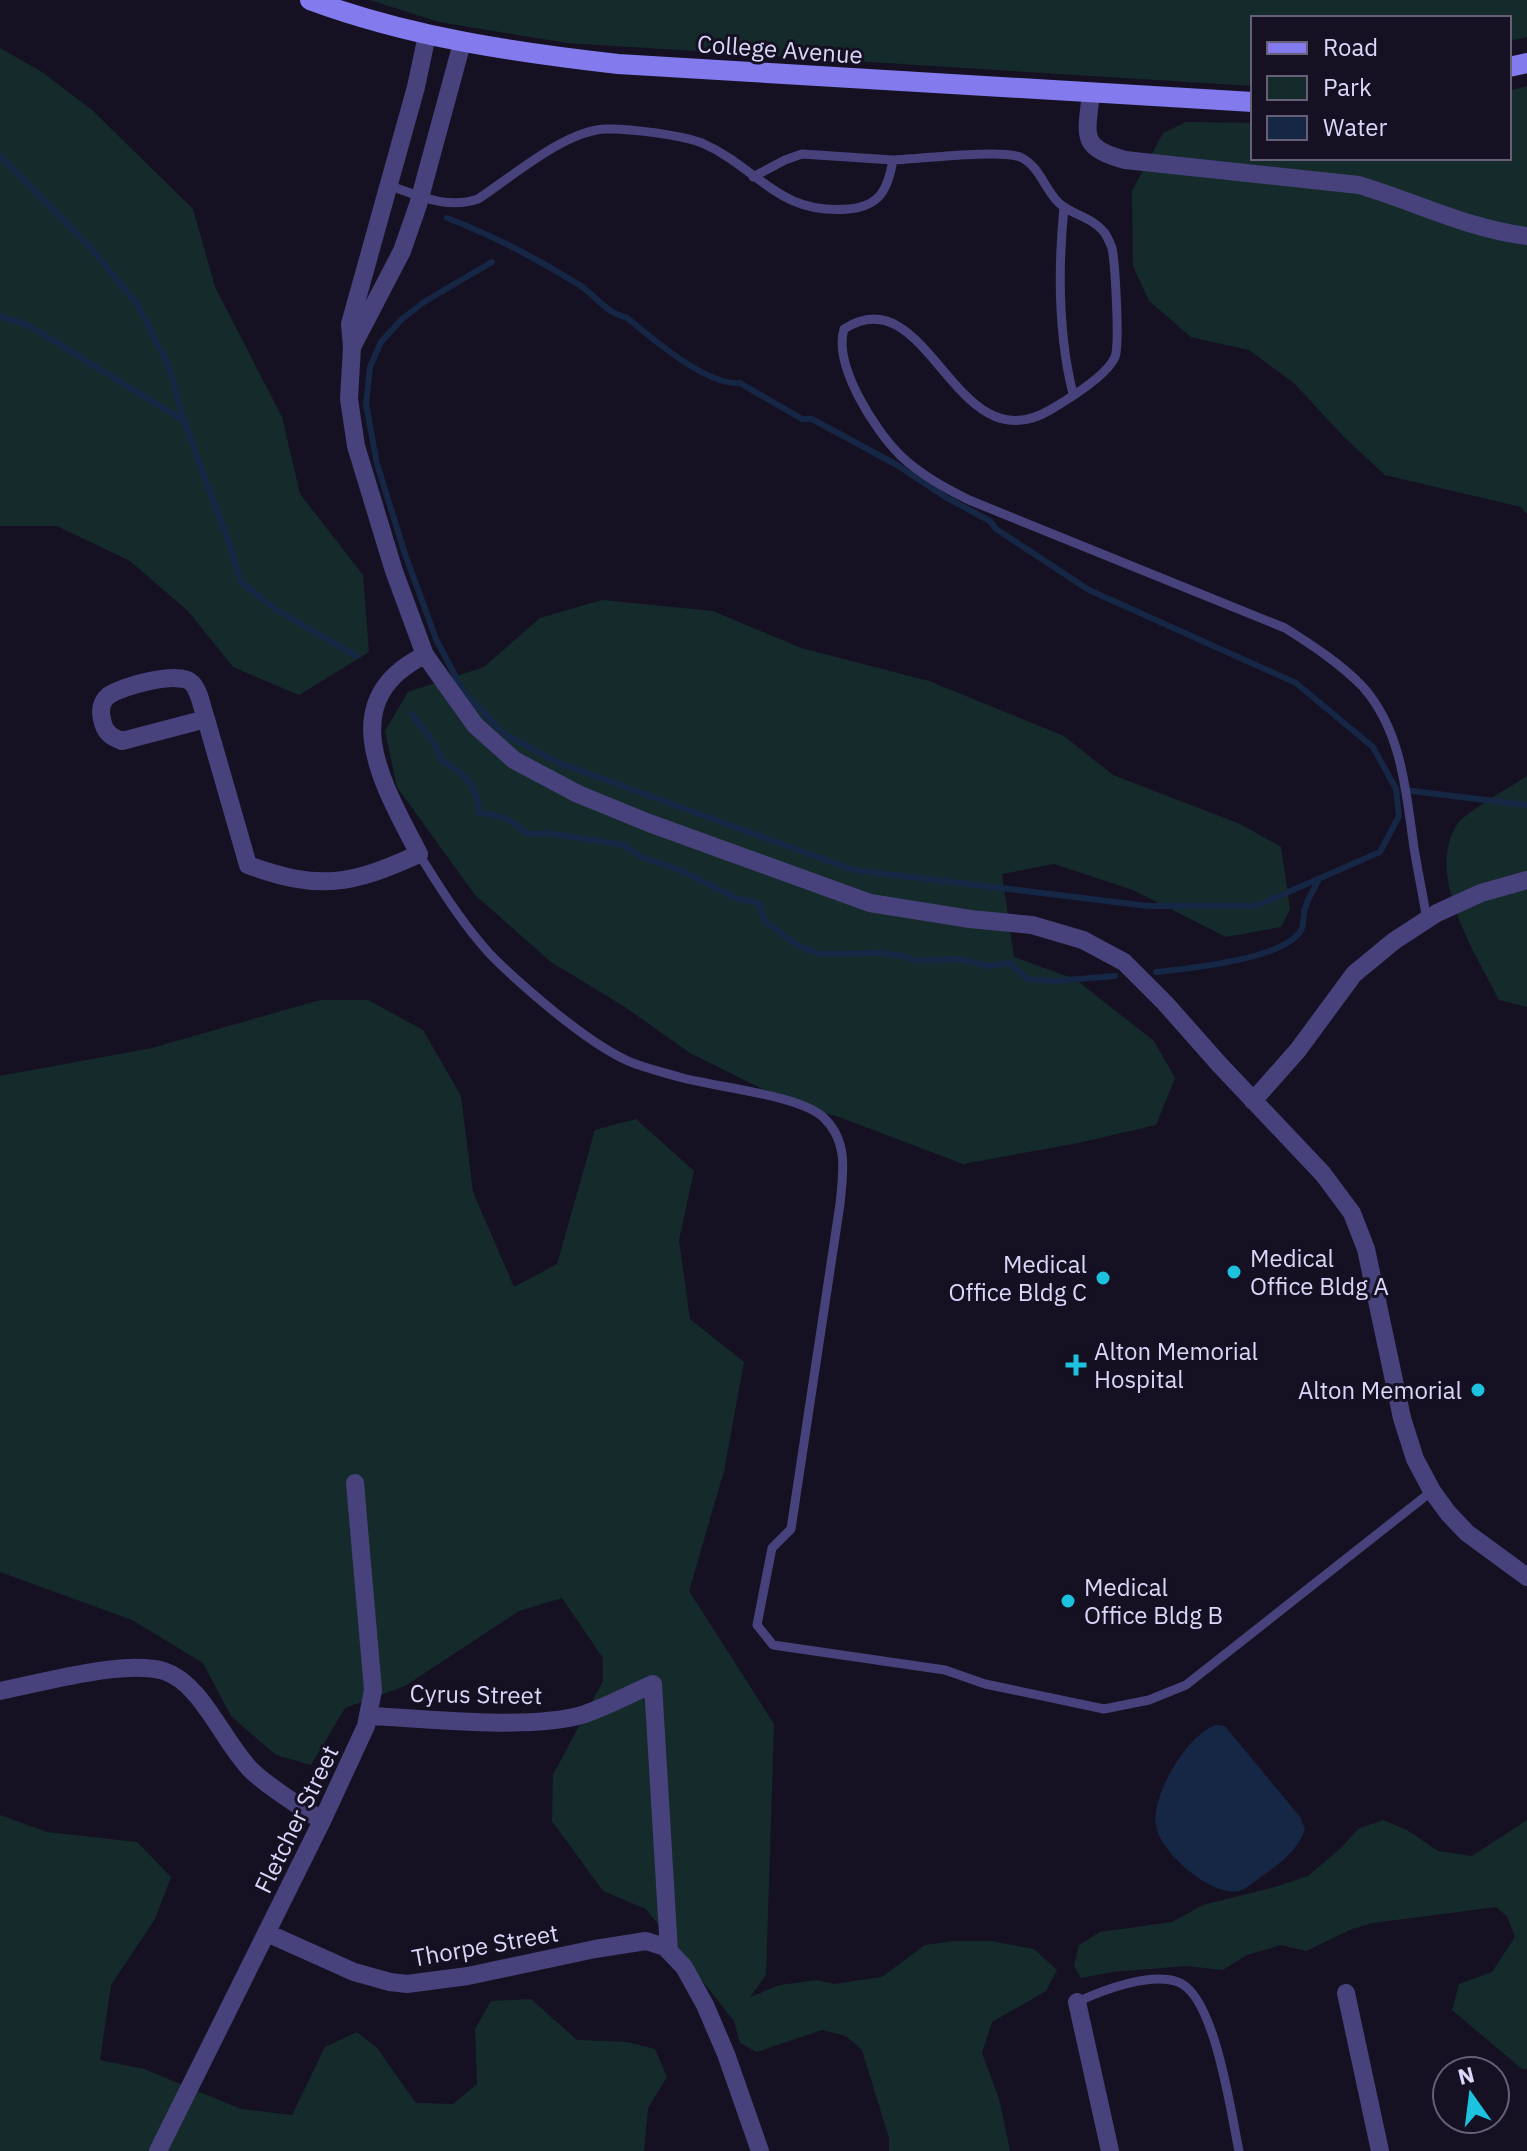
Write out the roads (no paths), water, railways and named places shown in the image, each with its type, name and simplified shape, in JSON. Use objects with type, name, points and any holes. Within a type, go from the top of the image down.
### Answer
[{"type":"main road","name":"College Avenue","points":[[310,0],[462,43],[618,64],[1251,102]]},
{"type":"street","points":[[427,35],[416,87],[350,324],[349,399],[356,446],[394,571],[425,655],[475,725],[514,760],[578,794],[870,903],[1032,925],[1083,940],[1124,962],[1308,1160],[1352,1213],[1366,1249],[1402,1418],[1415,1459],[1432,1491],[1467,1533],[1527,1577]]},
{"type":"street","points":[[352,347],[402,251],[462,43]]},
{"type":"street","points":[[1091,92],[1088,132],[1090,142],[1101,153],[1125,160],[1359,185],[1472,225],[1527,236]]},
{"type":"street","points":[[206,719],[122,741],[106,731],[100,714],[102,705],[110,695],[176,677],[192,683],[206,719],[248,865],[295,879],[333,882],[369,876],[419,854],[392,801],[371,730],[376,701],[389,678],[407,663],[425,655]]},
{"type":"street","points":[[1253,1101],[1298,1050],[1354,974],[1394,941],[1427,920],[1481,893],[1527,880]]},
{"type":"street","name":"Fletcher Street","points":[[158,2151],[322,1821],[369,1716],[373,1690],[370,1637],[355,1483]]},
{"type":"street","points":[[0,1691],[120,1669],[151,1668],[171,1673],[197,1697],[237,1754],[254,1772],[322,1821]]},
{"type":"street","name":"Cyrus Street","points":[[369,1716],[510,1721],[551,1719],[583,1714],[653,1684],[669,1951]]},
{"type":"street","name":"Thorpe Street","points":[[267,1933],[354,1972],[407,1984],[424,1984],[646,1941],[669,1951]]},
{"type":"street","points":[[669,1951],[684,1967],[705,2005],[760,2151]]},
{"type":"street","points":[[1346,1993],[1380,2151]]},
{"type":"street","points":[[1077,2002],[1110,2151]]},
{"type":"lane","points":[[388,185],[449,204],[464,204],[478,199],[569,138],[587,131],[606,129],[639,131],[698,142],[714,149],[784,198],[809,208],[832,210],[863,208],[889,184],[893,160]]},
{"type":"lane","points":[[753,177],[802,154],[893,160],[998,154],[1019,157],[1033,166],[1056,200],[1097,225],[1112,249],[1117,346],[1109,366],[1033,419],[1014,421],[994,418],[963,394],[919,341],[903,329],[880,320],[857,320],[844,329],[842,350],[866,408],[887,441],[935,483],[969,500],[1285,628],[1318,648],[1363,687],[1381,712],[1404,772],[1427,920]]},
{"type":"lane","points":[[1064,207],[1060,251],[1063,316],[1066,365],[1073,394]]},
{"type":"lane","points":[[419,854],[452,906],[489,952],[582,1035],[628,1061],[682,1078],[765,1094],[805,1107],[824,1117],[838,1136],[844,1154],[840,1204],[791,1529],[772,1548],[757,1625],[773,1645],[945,1670],[985,1684],[1104,1709],[1149,1700],[1186,1685],[1432,1491]]},
{"type":"lane","points":[[1077,2002],[1121,1985],[1166,1979],[1181,1982],[1192,1991],[1204,2009],[1213,2033],[1239,2151]]},
{"type":"water","points":[[1217,1725],[1225,1726],[1300,1817],[1305,1829],[1294,1849],[1283,1860],[1239,1891],[1215,1887],[1188,1870],[1167,1848],[1156,1826],[1159,1799],[1173,1767],[1194,1740]]},
{"type":"waterway","points":[[0,156],[89,246],[138,305],[169,367],[184,421],[241,582],[275,609],[356,656]]},
{"type":"waterway","points":[[447,218],[499,240],[565,276],[607,309],[626,317],[696,369],[726,382],[740,383],[802,419],[812,419],[897,465],[947,498],[990,521],[996,529],[1089,590],[1296,683],[1373,747],[1396,789],[1399,816],[1380,852],[1256,906],[1148,906],[853,870],[559,763],[504,734],[463,691],[436,639],[377,464],[366,404],[370,367],[381,342],[402,319],[424,302],[492,262]]},
{"type":"waterway","points":[[0,316],[28,325],[184,421]]},
{"type":"waterway","points":[[412,714],[435,745],[442,761],[469,782],[477,796],[479,813],[505,819],[527,834],[547,833],[624,845],[641,857],[678,869],[738,899],[759,903],[765,921],[797,945],[820,954],[879,953],[917,961],[957,959],[990,966],[1010,963],[1028,979],[1055,981],[1115,976]]},
{"type":"waterway","points":[[1404,790],[1527,805]]},
{"type":"waterway","points":[[1156,972],[1234,961],[1291,940],[1302,928],[1306,904],[1319,879]]},
{"type":"place","name":"Medical Office Bldg A","points":[[1234,1272]]},
{"type":"place","name":"Medical Office Bldg C","points":[[1103,1278]]},
{"type":"place","name":"Alton Memorial Hospital","points":[[1076,1365]]},
{"type":"place","name":"Alton Memorial","points":[[1478,1390]]},
{"type":"place","name":"Medical Office Bldg B","points":[[1068,1601]]}]
